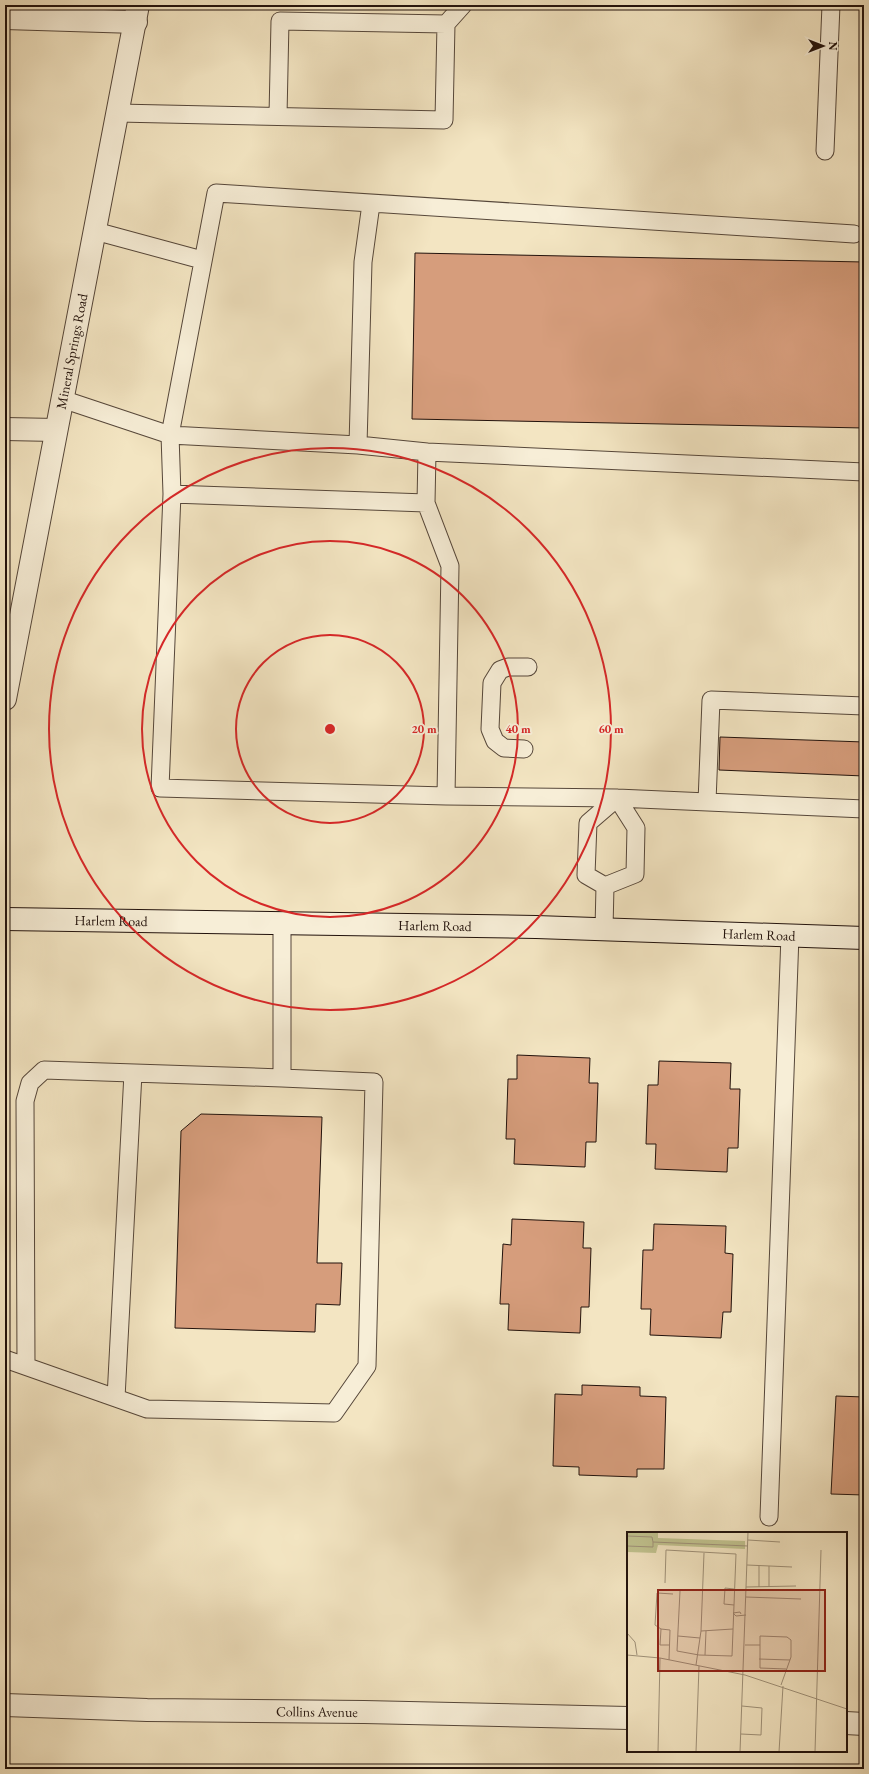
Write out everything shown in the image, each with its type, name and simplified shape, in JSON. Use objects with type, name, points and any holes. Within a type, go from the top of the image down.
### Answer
[{"type":"street","points":[[5,18],[137,13]]},
{"type":"street","name":"Mineral Springs Road","points":[[5,699],[137,13]]},
{"type":"street","points":[[5,429],[56,430]]},
{"type":"street","name":"Harlem Road","points":[[5,919],[604,929],[864,938]]},
{"type":"street","name":"Collins Avenue","points":[[5,1705],[147,1710],[364,1712],[627,1718]]},
{"type":"street","points":[[847,1723],[864,1724]]},
{"type":"lane","points":[[118,113],[444,120],[446,24],[463,5]]},
{"type":"lane","points":[[825,151],[831,5]]},
{"type":"lane","points":[[278,116],[280,21],[446,24]]},
{"type":"lane","points":[[854,234],[216,194],[202,260],[170,435],[172,494],[160,788],[446,796],[617,798],[864,810]]},
{"type":"lane","points":[[358,445],[363,262],[371,204]]},
{"type":"lane","points":[[94,231],[202,260]]},
{"type":"lane","points":[[62,399],[170,435],[358,445],[427,452],[864,472]]},
{"type":"lane","points":[[427,452],[426,503],[450,566],[446,796]]},
{"type":"lane","points":[[172,494],[426,503]]},
{"type":"lane","points":[[524,749],[504,748],[495,740],[490,729],[492,683],[500,670],[508,666],[528,667]]},
{"type":"lane","points":[[707,802],[711,700],[864,706]]},
{"type":"lane","points":[[617,798],[636,828],[635,874],[605,886],[586,876],[588,823],[617,798]]},
{"type":"lane","points":[[604,929],[605,886]]},
{"type":"lane","points":[[282,923],[282,1078]]},
{"type":"lane","points":[[769,1517],[790,935]]},
{"type":"lane","points":[[5,1358],[147,1410],[334,1413],[367,1366],[374,1082],[44,1070],[30,1083],[25,1101],[26,1365]]},
{"type":"lane","points":[[116,1398],[133,1073]]},
{"type":"building","points":[[415,253],[864,262],[864,428],[412,419]]},
{"type":"building","points":[[720,737],[864,742],[864,776],[719,770]]},
{"type":"building","points":[[517,1055],[590,1058],[589,1083],[598,1083],[596,1142],[586,1142],[585,1167],[514,1164],[515,1139],[506,1139],[508,1079],[517,1079]]},
{"type":"building","points":[[659,1061],[731,1063],[730,1089],[740,1089],[738,1148],[728,1148],[727,1172],[655,1169],[656,1144],[646,1144],[648,1085],[658,1085]]},
{"type":"building","points":[[201,1114],[322,1117],[317,1263],[342,1263],[340,1305],[316,1304],[315,1332],[175,1328],[181,1131]]},
{"type":"building","points":[[512,1219],[584,1222],[583,1248],[591,1248],[589,1307],[581,1307],[580,1333],[508,1330],[509,1304],[500,1304],[503,1244],[511,1245]]},
{"type":"building","points":[[654,1224],[726,1226],[725,1253],[733,1254],[731,1312],[723,1312],[721,1338],[650,1335],[651,1309],[641,1309],[643,1250],[653,1250]]},
{"type":"building","points":[[582,1385],[640,1387],[640,1396],[666,1397],[664,1469],[637,1469],[637,1477],[579,1475],[579,1467],[553,1466],[555,1394],[582,1395]]},
{"type":"building","points":[[836,1396],[864,1397],[864,1495],[831,1494]]}]
